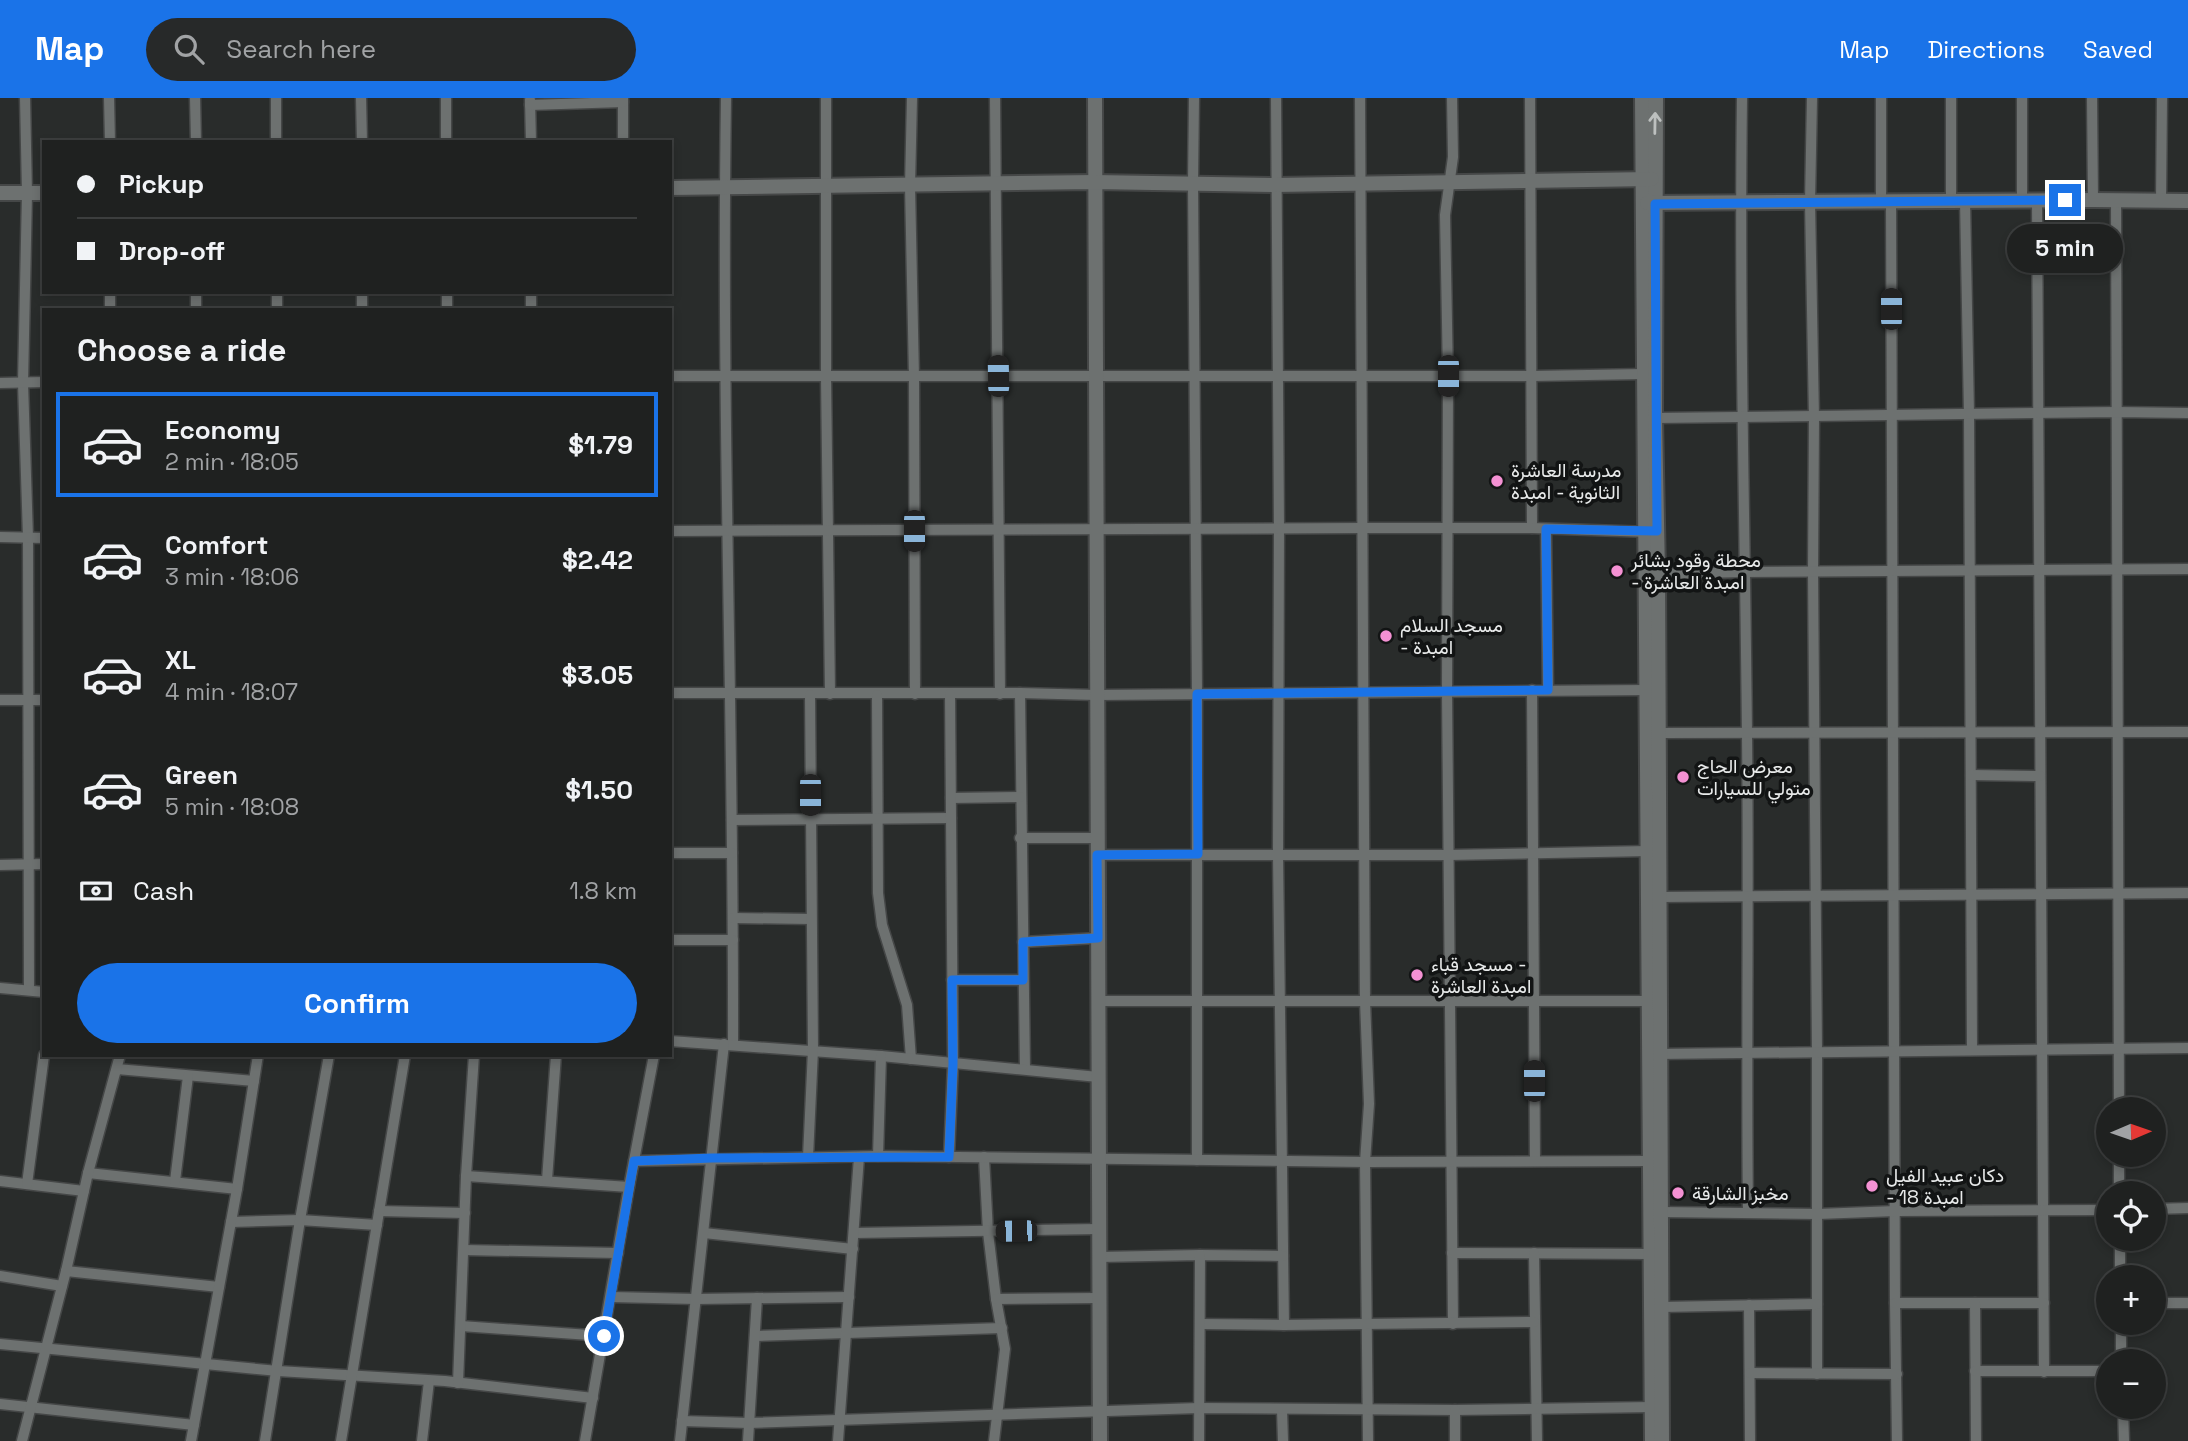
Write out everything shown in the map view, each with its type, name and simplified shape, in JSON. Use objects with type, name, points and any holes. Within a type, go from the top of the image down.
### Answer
[{"type":"street","points":[[25,98],[27,193],[23,383],[28,537],[29,990]]},
{"type":"street","points":[[109,98],[110,140]]},
{"type":"street","points":[[195,98],[196,140]]},
{"type":"street","points":[[276,98],[276,140]]},
{"type":"street","points":[[361,98],[362,140]]},
{"type":"street","points":[[446,98],[446,140]]},
{"type":"street","points":[[680,1441],[712,1158],[728,1044],[733,940],[726,377],[726,98]]},
{"type":"street","points":[[826,98],[830,694]]},
{"type":"street","points":[[912,98],[910,186],[914,377],[915,694]]},
{"type":"street","points":[[995,98],[1000,694]]},
{"type":"street","points":[[1095,98],[1100,1441]]},
{"type":"street","points":[[1194,98],[1197,1160]]},
{"type":"street","points":[[1276,98],[1278,855],[1284,1325]]},
{"type":"street","points":[[1360,98],[1365,1001],[1369,1104],[1365,1162],[1368,1441]]},
{"type":"street","points":[[1452,98],[1453,147],[1445,215],[1452,1324]]},
{"type":"street","points":[[1530,98],[1532,528]]},
{"type":"street","points":[[1642,98],[1649,179],[1655,418],[1652,624],[1658,733],[1660,897],[1649,1161],[1652,1441]]},
{"type":"street","points":[[1649,179],[1656,98]]},
{"type":"street","points":[[1742,98],[1740,203],[1747,733],[1748,1212]]},
{"type":"street","points":[[1812,98],[1810,202],[1814,418],[1817,1374]]},
{"type":"street","points":[[1881,98],[1892,415],[1897,1441]]},
{"type":"street","points":[[1951,98],[1969,414],[1972,1050]]},
{"type":"street","points":[[2022,98],[2022,200]]},
{"type":"street","points":[[2092,98],[2092,200]]},
{"type":"street","points":[[2161,201],[2162,98]]},
{"type":"street","points":[[531,140],[530,101],[623,100],[623,140]]},
{"type":"street","points":[[672,188],[1094,182],[1275,185],[1649,179]]},
{"type":"street","points":[[0,193],[42,193]]},
{"type":"street","points":[[2037,200],[2044,1372]]},
{"type":"street","points":[[2116,200],[2119,1097]]},
{"type":"street","points":[[1649,203],[2188,201]]},
{"type":"street","points":[[1649,203],[1643,374],[1652,532],[1658,574],[1647,690],[1648,1001],[1655,1054],[1661,1212],[1662,1441]]},
{"type":"street","points":[[672,376],[1643,374]]},
{"type":"street","points":[[0,383],[42,382]]},
{"type":"street","points":[[1655,418],[2188,413]]},
{"type":"street","points":[[672,531],[1532,528],[1652,532]]},
{"type":"street","points":[[1546,529],[1548,690]]},
{"type":"street","points":[[0,537],[42,537]]},
{"type":"street","points":[[1658,574],[2188,569]]},
{"type":"street","points":[[1531,690],[1535,1161]]},
{"type":"street","points":[[672,694],[1097,695],[1647,690]]},
{"type":"street","points":[[1020,693],[1025,1069]]},
{"type":"street","points":[[949,1157],[953,1063],[950,694]]},
{"type":"street","points":[[808,1157],[813,1050],[810,695]]},
{"type":"street","points":[[877,695],[877,881],[889,949],[907,1005],[911,1059]]},
{"type":"street","points":[[0,700],[42,700]]},
{"type":"street","points":[[1658,733],[2188,732]]},
{"type":"street","points":[[1971,775],[2040,776]]},
{"type":"street","points":[[951,798],[1020,797]]},
{"type":"street","points":[[732,820],[951,818]]},
{"type":"street","points":[[1020,838],[1097,838]]},
{"type":"street","points":[[1097,855],[1449,855],[1647,851]]},
{"type":"street","points":[[672,853],[732,853]]},
{"type":"street","points":[[0,865],[42,864]]},
{"type":"street","points":[[1660,897],[2188,893]]},
{"type":"street","points":[[733,918],[811,919]]},
{"type":"street","points":[[1023,942],[1098,938]]},
{"type":"street","points":[[672,940],[733,940]]},
{"type":"street","points":[[952,980],[1023,980]]},
{"type":"street","points":[[0,988],[42,992]]},
{"type":"street","points":[[1098,1001],[1648,1001]]},
{"type":"street","points":[[672,1041],[813,1050],[1098,1077]]},
{"type":"street","points":[[1655,1054],[2188,1048]]},
{"type":"street","points":[[878,1156],[881,1056]]},
{"type":"street","points":[[27,1184],[44,1057]]},
{"type":"street","points":[[22,1441],[120,1057]]},
{"type":"street","points":[[191,1441],[237,1189],[258,1057]]},
{"type":"street","points":[[265,1441],[329,1057]]},
{"type":"street","points":[[341,1441],[404,1057]]},
{"type":"street","points":[[458,1383],[474,1057]]},
{"type":"street","points":[[547,1180],[556,1057]]},
{"type":"street","points":[[585,1441],[654,1057]]},
{"type":"street","points":[[117,1069],[254,1081]]},
{"type":"street","points":[[175,1181],[188,1076]]},
{"type":"street","points":[[634,1161],[878,1156],[1365,1162],[1649,1161]]},
{"type":"street","points":[[838,1441],[859,1157]]},
{"type":"street","points":[[984,1157],[988,1232],[1005,1349],[994,1441]]},
{"type":"street","points":[[88,1173],[237,1189]]},
{"type":"street","points":[[466,1176],[629,1187]]},
{"type":"street","points":[[0,1181],[84,1191]]},
{"type":"street","points":[[2166,1209],[2188,1208]]},
{"type":"street","points":[[1661,1212],[2096,1210]]},
{"type":"street","points":[[379,1211],[465,1213]]},
{"type":"street","points":[[231,1222],[300,1220],[377,1225]]},
{"type":"street","points":[[854,1233],[1099,1229]]},
{"type":"street","points":[[704,1233],[853,1249]]},
{"type":"street","points":[[464,1250],[618,1253]]},
{"type":"street","points":[[1452,1253],[1650,1254]]},
{"type":"street","points":[[1534,1254],[1536,1441]]},
{"type":"street","points":[[1199,1441],[1200,1255]]},
{"type":"street","points":[[1099,1257],[1283,1256]]},
{"type":"street","points":[[66,1271],[219,1287]]},
{"type":"street","points":[[0,1276],[62,1286]]},
{"type":"street","points":[[611,1297],[849,1297]]},
{"type":"street","points":[[748,1441],[757,1298]]},
{"type":"street","points":[[996,1299],[1098,1298]]},
{"type":"street","points":[[1895,1303],[2044,1303]]},
{"type":"street","points":[[1975,1303],[1976,1441]]},
{"type":"street","points":[[2166,1303],[2188,1303]]},
{"type":"street","points":[[1661,1307],[1817,1304]]},
{"type":"street","points":[[1749,1305],[1749,1441]]},
{"type":"street","points":[[1201,1324],[1534,1322]]},
{"type":"street","points":[[461,1326],[604,1336]]},
{"type":"street","points":[[755,1336],[1002,1328]]},
{"type":"street","points":[[0,1344],[278,1371],[458,1383],[593,1398]]},
{"type":"street","points":[[1975,1371],[2096,1371]]},
{"type":"street","points":[[1750,1373],[1896,1374]]},
{"type":"street","points":[[422,1441],[429,1381]]},
{"type":"street","points":[[0,1404],[194,1425]]},
{"type":"street","points":[[682,1421],[749,1423],[1199,1408],[1454,1410],[1652,1407]]},
{"type":"street","points":[[1282,1410],[1283,1441]]},
{"type":"street","points":[[1454,1410],[1454,1441]]},
{"type":"street","points":[[2123,1419],[2124,1441]]},
{"type":"place","name":"مدرسة العاشرة الثانوية - امبدة","points":[[1497,481]]},
{"type":"place","name":"محطة وقود بشائر - امبدة العاشرة","points":[[1617,571]]},
{"type":"place","name":"مسجد السلام - امبدة","points":[[1386,636]]},
{"type":"place","name":"معرض الحاج متولي للسيارات","points":[[1683,777]]},
{"type":"place","name":"مسجد قباء - امبدة العاشرة","points":[[1417,975]]},
{"type":"place","name":"دكان عبيد الفيل - امبدة 18","points":[[1872,1186]]},
{"type":"place","name":"مخبز الشارقة","points":[[1678,1193]]},
{"type":"route","points":[[604,1336],[634,1161],[949,1157],[953,1063],[952,980],[1023,980],[1023,942],[1098,938],[1097,855],[1198,854],[1197,694],[1548,690],[1546,529],[1657,531],[1655,204],[2065,200]]}]
